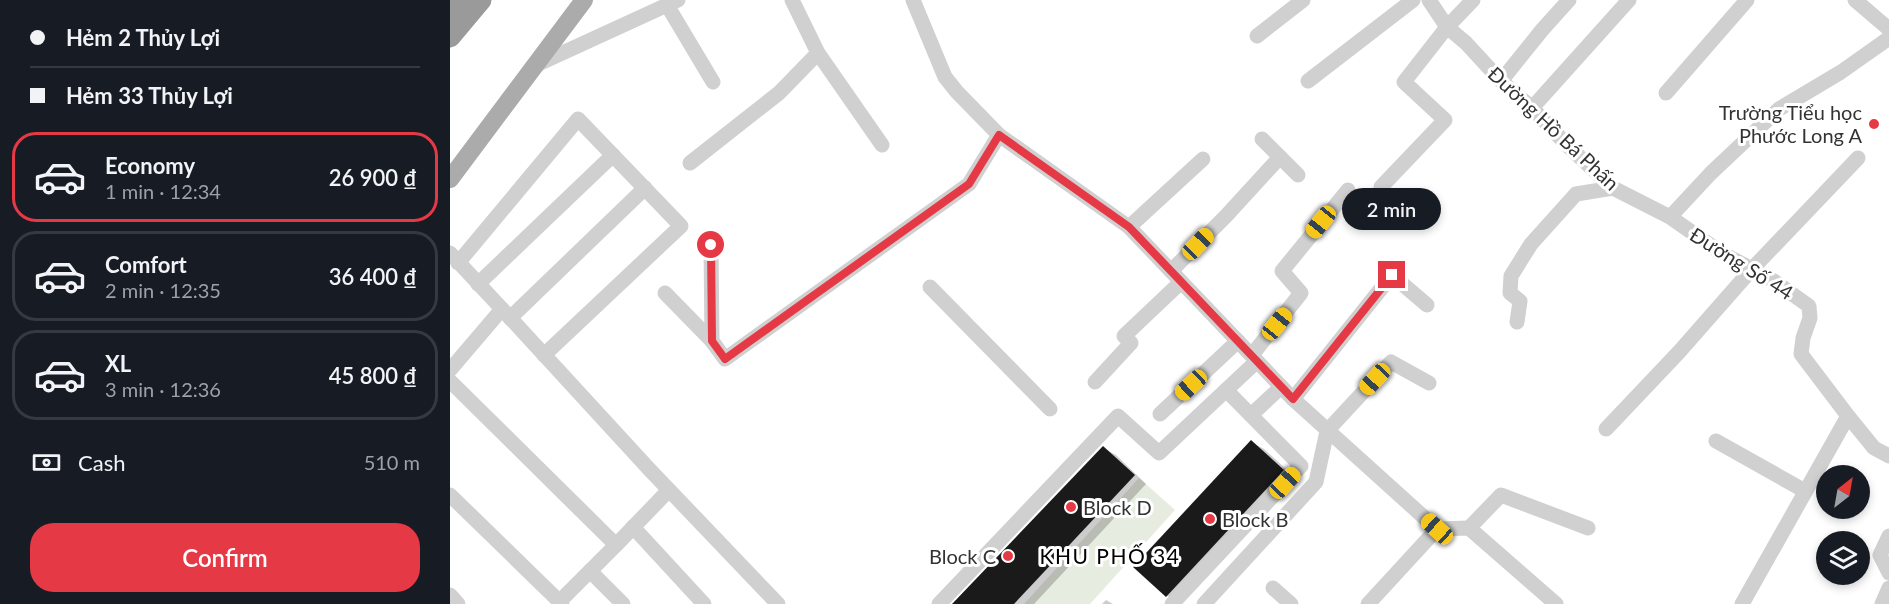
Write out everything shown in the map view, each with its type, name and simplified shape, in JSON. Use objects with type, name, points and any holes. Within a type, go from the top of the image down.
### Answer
[{"type":"highway","points":[[450,13],[461,0]]},
{"type":"highway","points":[[450,37],[481,0]]},
{"type":"main road","points":[[450,179],[584,0]]},
{"type":"street","points":[[792,0],[818,52],[882,146]]},
{"type":"street","points":[[913,0],[945,77],[999,135],[1129,227],[1293,399],[1437,529],[1469,528],[1556,604]]},
{"type":"street","points":[[1257,36],[1303,0]]},
{"type":"street","points":[[1308,81],[1413,0]]},
{"type":"street","name":"Đường Hồ Bá Phấn","points":[[1429,0],[1447,27],[1613,188],[1670,217]]},
{"type":"street","points":[[1381,187],[1445,120],[1404,82],[1447,27],[1473,0]]},
{"type":"street","points":[[1501,81],[1569,0]]},
{"type":"street","points":[[1532,108],[1629,0]]},
{"type":"street","points":[[1666,93],[1747,0]]},
{"type":"street","points":[[1855,0],[1889,29]]},
{"type":"street","points":[[534,66],[673,2],[713,82]]},
{"type":"street","points":[[1670,217],[1711,173],[1779,109],[1841,72],[1889,38]]},
{"type":"street","points":[[690,163],[779,93],[818,52]]},
{"type":"street","points":[[544,355],[681,226],[578,119],[452,255],[478,284],[669,490],[778,604]]},
{"type":"street","points":[[665,293],[712,341],[725,359],[969,184],[999,135]]},
{"type":"street","points":[[1262,139],[1298,175]]},
{"type":"street","points":[[478,284],[613,155]]},
{"type":"street","points":[[1095,382],[1131,343],[1124,336],[1226,216],[1280,157]]},
{"type":"street","points":[[1606,429],[1752,269],[1858,158]]},
{"type":"street","points":[[1129,227],[1203,159]]},
{"type":"street","points":[[450,370],[506,314],[645,188]]},
{"type":"street","points":[[1517,322],[1520,301],[1510,293],[1511,276],[1531,244],[1576,194],[1613,188]]},
{"type":"street","points":[[939,604],[1118,416],[1160,453],[1227,390],[1254,358],[1301,293],[1282,271],[1348,190]]},
{"type":"street","name":"Đường Số 44","points":[[1670,217],[1720,252],[1774,281],[1809,306],[1810,318],[1803,338],[1801,354],[1874,448],[1889,456]]},
{"type":"street","points":[[711,245],[712,341]]},
{"type":"street","points":[[1293,399],[1392,275],[1427,305]]},
{"type":"street","points":[[930,287],[1050,409]]},
{"type":"street","points":[[1160,414],[1238,341]]},
{"type":"street","points":[[1204,604],[1316,482],[1328,431],[1391,362],[1429,383]]},
{"type":"street","points":[[450,381],[616,545]]},
{"type":"street","points":[[1251,415],[1281,387]]},
{"type":"street","points":[[1172,604],[1301,466],[1227,390]]},
{"type":"street","points":[[1742,604],[1848,416]]},
{"type":"street","points":[[1716,441],[1805,491]]},
{"type":"street","points":[[450,495],[561,603],[669,490]]},
{"type":"street","points":[[1469,528],[1501,495],[1588,528]]},
{"type":"street","points":[[633,528],[704,604]]},
{"type":"street","points":[[1368,604],[1437,529]]},
{"type":"street","points":[[1889,536],[1880,555],[1889,573]]},
{"type":"street","points":[[590,571],[623,604]]},
{"type":"street","points":[[1274,588],[1291,604]]},
{"type":"street","points":[[1882,604],[1889,588]]},
{"type":"street","points":[[450,595],[458,604]]},
{"type":"shaded area","points":[[1139,478],[1175,510],[1090,604],[1024,604]]},
{"type":"building","name":"Block B","points":[[1251,440],[1284,470],[1166,597],[1133,567]]},
{"type":"building","name":"Block D","points":[[1103,446],[1135,475],[1014,604],[952,604]]},
{"type":"place","name":"Trường Tiểu học Phước Long A","points":[[1874,124]]},
{"type":"place","name":"Block D","points":[[1071,507]]},
{"type":"place","name":"Block B","points":[[1210,519]]},
{"type":"place","name":"Block C","points":[[1008,556]]},
{"type":"district","name":"KHU PHỐ 34","points":[[1110,555]]},
{"type":"route","points":[[711,245],[712,341],[725,359],[969,184],[984,163],[999,135],[1129,227],[1293,399],[1392,275]]}]
